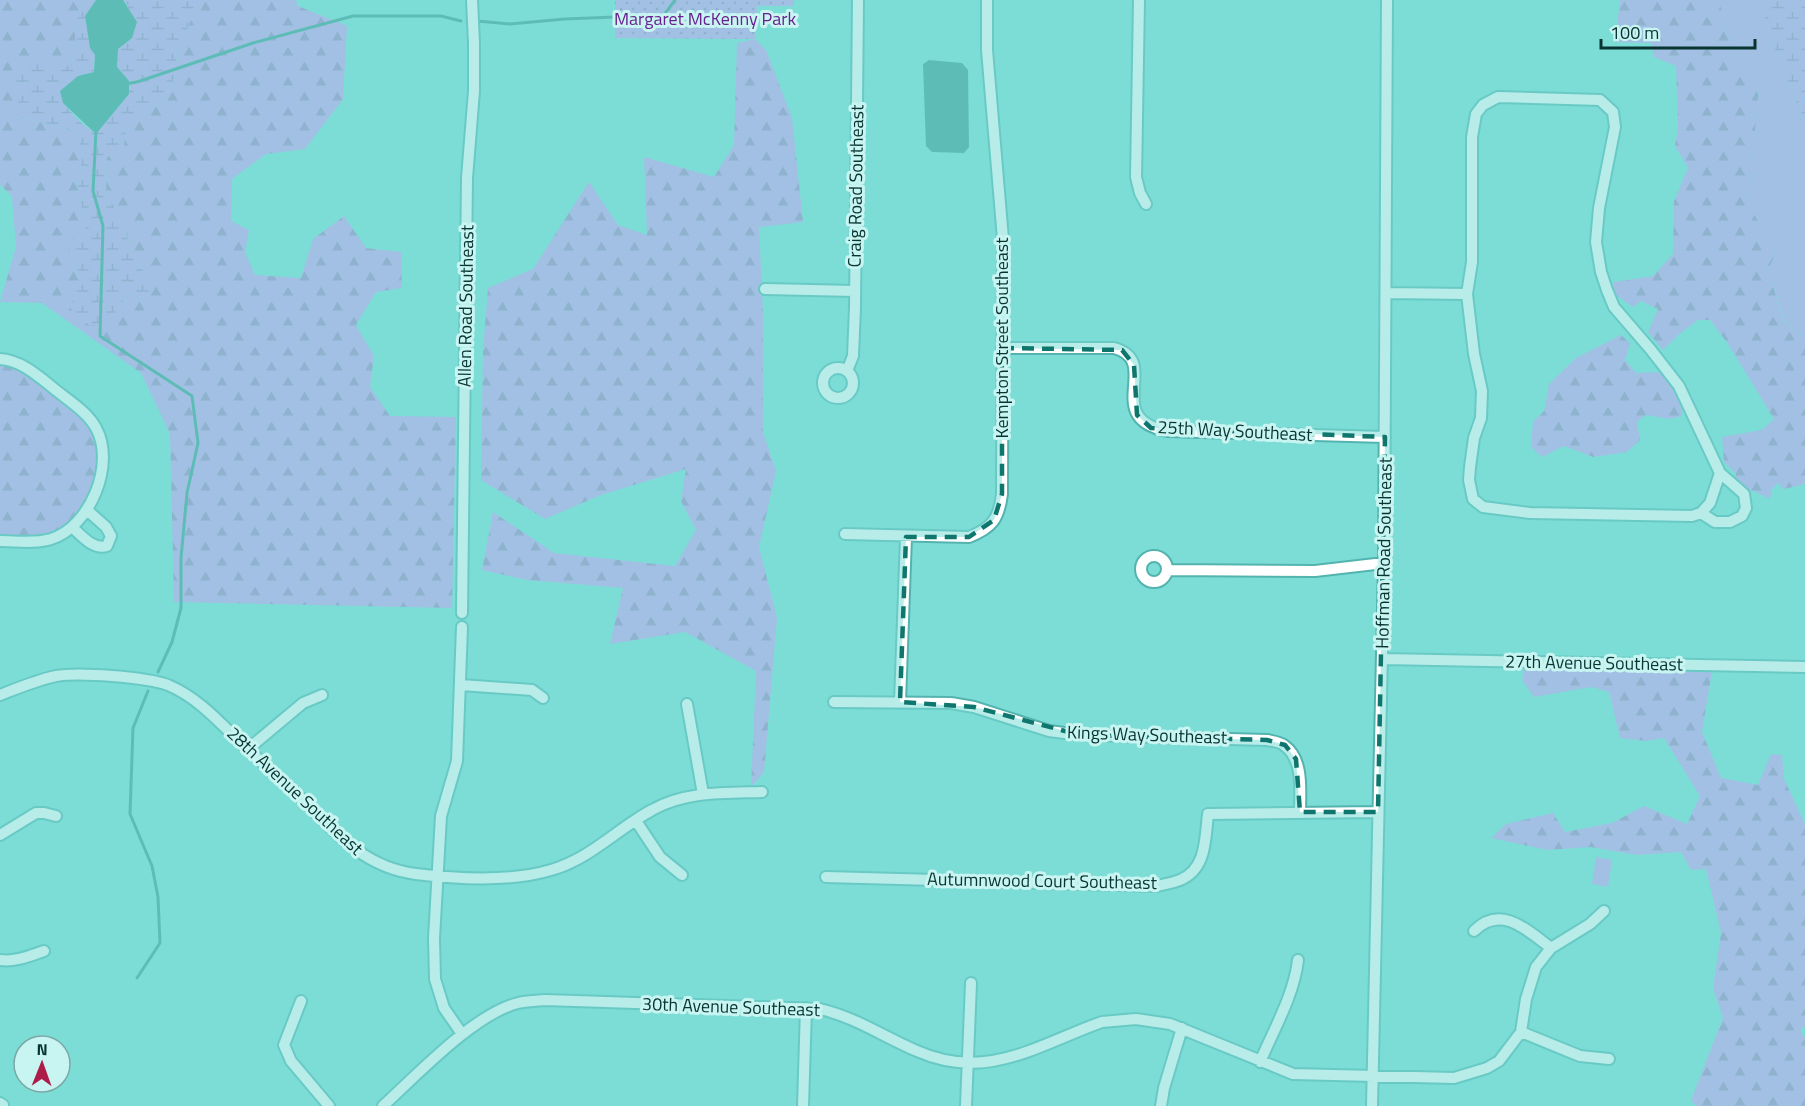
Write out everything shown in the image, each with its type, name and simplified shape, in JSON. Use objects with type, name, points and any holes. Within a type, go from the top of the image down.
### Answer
[{"type":"street","name":"Allen Road Southeast","points":[[462,613],[467,178],[474,91],[472,0]]},
{"type":"street","name":"Craig Road Southeast","points":[[847,371],[853,356],[855,291],[858,0]]},
{"type":"street","name":"Kempton Street Southeast","points":[[845,534],[969,537],[984,531],[994,520],[1000,508],[1002,494],[1003,239],[988,60],[987,0]]},
{"type":"street","points":[[1139,0],[1136,177],[1140,193],[1146,204]]},
{"type":"street","name":"Hoffman Road Southeast","points":[[1372,1106],[1383,659],[1387,0]]},
{"type":"street","points":[[1701,513],[1715,522],[1730,522],[1742,516],[1746,508],[1744,494],[1720,473],[1679,386],[1614,307],[1606,290],[1596,242],[1599,208],[1615,127],[1613,112],[1600,100],[1498,97],[1483,105],[1476,114],[1472,137],[1472,262],[1467,294],[1474,354],[1482,391],[1481,418],[1474,438],[1470,467],[1469,480],[1473,499],[1483,507],[1530,513],[1692,516],[1701,513],[1710,503],[1720,473]]},
{"type":"street","points":[[765,289],[855,291]]},
{"type":"street","points":[[1387,293],[1467,294]]},
{"type":"street","name":"25th Way Southeast","points":[[1002,348],[1114,348],[1122,350],[1130,357],[1134,365],[1134,405],[1137,415],[1151,428],[1167,431],[1385,437]]},
{"type":"street","points":[[0,359],[36,373],[89,418],[95,426],[102,448],[100,482],[87,510],[72,527],[52,539],[0,541]]},
{"type":"street","points":[[72,527],[94,545],[103,548],[107,546],[111,536],[109,531],[87,510]]},
{"type":"street","points":[[900,702],[906,537]]},
{"type":"street","points":[[1168,570],[1315,571],[1384,563]]},
{"type":"street","points":[[462,627],[457,761],[441,816],[437,875],[435,979],[444,1008],[462,1034]]},
{"type":"street","name":"27th Avenue Southeast","points":[[1383,659],[1805,667]]},
{"type":"street","name":"28th Avenue Southeast","points":[[0,695],[57,676],[105,676],[154,681],[181,692],[220,720],[308,804],[332,832],[367,859],[415,874],[489,878],[551,870],[585,856],[653,809],[703,794],[762,792]]},
{"type":"street","points":[[461,685],[532,690],[543,698]]},
{"type":"street","points":[[248,749],[303,703],[322,695]]},
{"type":"street","name":"Kings Way Southeast","points":[[834,702],[951,703],[974,707],[1049,731],[1080,735],[1267,740],[1285,745],[1296,759],[1300,784],[1300,813]]},
{"type":"street","points":[[687,704],[703,794]]},
{"type":"street","points":[[1300,813],[1378,812]]},
{"type":"street","points":[[0,835],[36,813],[56,816]]},
{"type":"street","name":"Autumnwood Court Southeast","points":[[826,877],[1157,886],[1180,880],[1196,870],[1202,858],[1208,814],[1300,813]]},
{"type":"street","points":[[636,821],[660,857],[682,875]]},
{"type":"street","points":[[1604,911],[1590,924],[1551,948],[1536,967],[1530,981],[1521,1032],[1580,1056],[1609,1059]]},
{"type":"street","points":[[1474,931],[1480,925],[1496,919],[1519,924],[1551,948]]},
{"type":"street","points":[[0,960],[26,958],[44,951]]},
{"type":"street","points":[[1260,1062],[1289,996],[1298,960]]},
{"type":"street","points":[[966,1106],[970,983]]},
{"type":"street","name":"30th Avenue Southeast","points":[[384,1106],[462,1034],[483,1020],[511,1005],[545,1000],[806,1008],[840,1013],[933,1058],[968,1064],[1007,1059],[1083,1029],[1116,1020],[1151,1020],[1182,1028],[1293,1074],[1454,1078],[1475,1073],[1499,1061],[1521,1032]]},
{"type":"street","points":[[301,1001],[284,1045],[291,1061],[330,1106]]},
{"type":"street","points":[[803,1106],[806,1008]]},
{"type":"street","points":[[1161,1106],[1182,1028]]},
{"type":"highlighted area","points":[[1002,348],[1122,350],[1134,365],[1137,415],[1151,428],[1385,437],[1378,812],[1300,812],[1296,759],[1285,745],[1267,740],[1080,735],[974,707],[900,702],[906,537],[969,537],[994,520],[1002,494]]},
{"type":"green space","points":[[0,0],[84,0],[78,13],[72,66],[45,66],[20,117],[74,131],[83,150],[78,187],[86,231],[67,242],[81,279],[110,319],[128,295],[146,297],[156,286],[132,257],[126,232],[106,191],[107,157],[123,149],[127,127],[165,98],[175,76],[177,52],[196,8],[195,0],[296,0],[298,6],[347,26],[343,99],[305,149],[266,154],[232,179],[231,221],[249,230],[245,252],[255,275],[301,278],[313,239],[344,216],[366,248],[401,252],[402,288],[376,292],[356,325],[374,356],[370,387],[390,416],[456,417],[452,608],[174,602],[170,434],[141,373],[42,303],[0,302],[16,247],[12,196],[0,185]]},
{"type":"green space","points":[[84,0],[96,0],[85,16],[90,47],[95,55],[94,72],[78,76],[63,103],[79,121],[96,134],[129,94],[129,81],[117,67],[118,49],[132,38],[128,6],[123,0],[195,0],[196,8],[177,52],[175,76],[165,98],[127,127],[123,149],[107,157],[106,191],[126,232],[132,257],[156,286],[146,297],[128,295],[110,319],[90,326],[70,308],[81,279],[67,242],[86,231],[78,187],[83,150],[74,131],[20,117],[15,75],[35,55],[45,66],[72,66],[78,13]]},
{"type":"green space","name":"Margaret McKenny Park","points":[[615,0],[794,0],[794,6],[757,6],[755,39],[615,38]]},
{"type":"green space","points":[[1620,0],[1719,0],[1732,53],[1760,79],[1748,202],[1775,254],[1768,270],[1784,322],[1805,338],[1805,484],[1784,489],[1778,483],[1772,489],[1770,499],[1754,491],[1733,487],[1736,474],[1724,462],[1722,437],[1762,430],[1774,419],[1728,344],[1710,320],[1698,320],[1663,350],[1648,332],[1658,309],[1641,301],[1633,307],[1614,294],[1614,282],[1653,276],[1673,254],[1674,201],[1688,168],[1675,146],[1678,127],[1676,66],[1654,57],[1651,43],[1615,42]]},
{"type":"green space","points":[[1719,0],[1759,0],[1776,52],[1805,124],[1805,338],[1785,322],[1768,270],[1775,254],[1748,202],[1760,79],[1732,53]]},
{"type":"green space","points":[[1759,0],[1805,0],[1805,124],[1776,52]]},
{"type":"green space","points":[[755,39],[766,50],[792,118],[803,222],[759,227],[763,311],[763,432],[776,471],[759,547],[777,618],[764,772],[751,787],[756,671],[685,632],[610,644],[623,588],[527,580],[482,570],[493,512],[554,553],[675,566],[696,530],[681,501],[686,469],[601,495],[545,519],[481,480],[483,350],[488,288],[533,269],[589,182],[618,225],[647,235],[644,157],[714,177],[734,145],[737,43]]},
{"type":"green space","points":[[1621,335],[1630,343],[1625,360],[1636,373],[1659,372],[1679,393],[1682,416],[1669,419],[1646,415],[1637,422],[1640,440],[1627,452],[1593,457],[1564,446],[1542,457],[1531,447],[1533,422],[1544,411],[1549,384],[1576,358]]},
{"type":"green space","points":[[0,359],[17,364],[89,418],[102,463],[87,510],[52,539],[0,540]]},
{"type":"green space","points":[[1526,662],[1713,665],[1702,732],[1721,778],[1758,785],[1771,754],[1782,755],[1784,779],[1805,824],[1805,1027],[1800,1030],[1805,1037],[1805,1106],[1696,1106],[1691,1100],[1723,1018],[1713,988],[1721,933],[1706,869],[1691,870],[1681,852],[1637,855],[1590,847],[1547,850],[1491,838],[1506,824],[1553,813],[1565,832],[1612,823],[1644,806],[1687,824],[1700,796],[1664,738],[1646,741],[1620,738],[1609,692],[1591,687],[1534,697],[1522,680]]},
{"type":"green space","points":[[1596,857],[1612,860],[1608,887],[1592,884]]},
{"type":"water","points":[[96,0],[123,0],[137,22],[132,38],[118,49],[117,67],[129,81],[129,94],[96,134],[63,103],[60,91],[78,76],[94,72],[95,55],[90,48],[85,16]]},
{"type":"water","points":[[929,60],[962,63],[968,70],[969,147],[964,153],[932,152],[926,146],[923,64]]},
{"type":"waterway","points":[[477,21],[510,24],[664,15],[675,0]]},
{"type":"waterway","points":[[125,84],[253,43],[353,16],[441,16],[461,21]]},
{"type":"waterway","points":[[96,131],[93,191],[103,226],[100,336],[192,396],[198,443],[187,493],[181,558],[181,608],[172,642],[158,672]]},
{"type":"waterway","points":[[137,978],[160,943],[158,897],[152,866],[130,814],[133,728],[148,691]]}]
